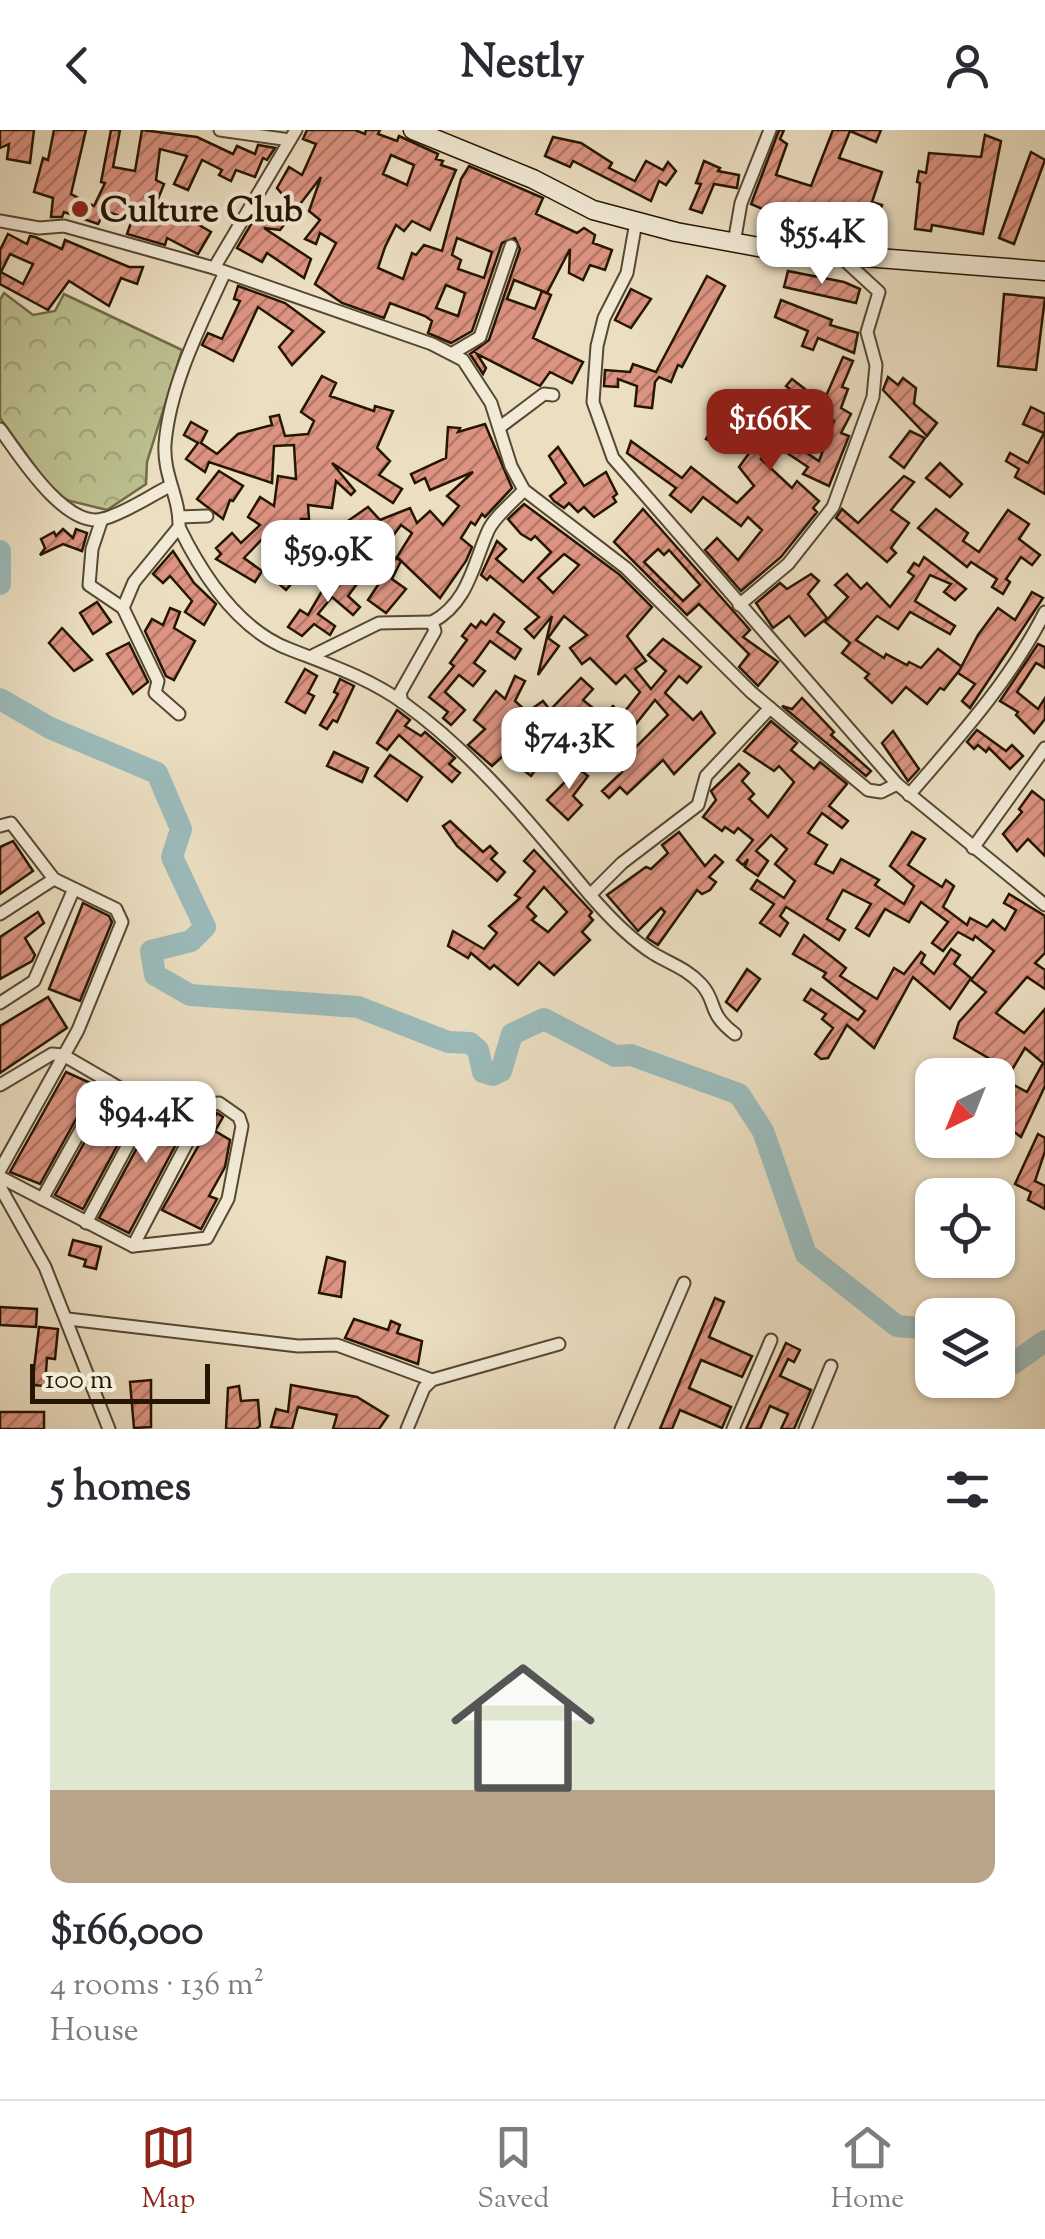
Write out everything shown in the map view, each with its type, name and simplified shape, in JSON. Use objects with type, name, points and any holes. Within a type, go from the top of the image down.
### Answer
[{"type":"street","points":[[220,130],[293,135],[219,270],[189,351],[165,442],[168,488],[178,499],[179,522],[199,568],[235,610],[287,648],[314,655],[402,702],[460,750],[610,919],[656,955],[676,963],[699,981],[716,1020],[735,1034]]},
{"type":"street","points":[[734,243],[741,202],[770,130]]},
{"type":"street","points":[[424,132],[534,179],[592,210],[636,222],[734,243],[1045,271]]},
{"type":"street","points":[[0,221],[39,228],[64,226],[219,270],[453,352],[483,386],[511,466],[524,490],[626,568],[671,618],[868,790],[881,792],[896,784]]},
{"type":"street","points":[[636,222],[627,273],[604,318],[597,346],[594,402],[613,458],[896,784],[1045,906]]},
{"type":"street","points":[[453,352],[480,338],[511,246]]},
{"type":"street","points":[[739,605],[788,564],[833,507],[872,397],[876,365],[867,332],[879,292],[836,253]]},
{"type":"street","points":[[500,427],[544,394],[553,394]]},
{"type":"street","points":[[0,429],[32,475],[73,514],[102,520],[168,488]]},
{"type":"street","points":[[314,655],[379,623],[432,622],[460,601],[488,530],[524,490]]},
{"type":"street","points":[[123,608],[134,582],[179,522],[206,516]]},
{"type":"street","points":[[102,520],[92,549],[89,585],[123,608],[158,681],[155,694],[179,714]]},
{"type":"street","points":[[909,795],[982,710],[1026,650],[1045,612]]},
{"type":"street","points":[[402,702],[400,693],[435,631],[432,622]]},
{"type":"street","points":[[590,896],[622,863],[698,805],[706,776],[770,708]]},
{"type":"street","points":[[973,848],[1045,748]]},
{"type":"street","points":[[0,826],[11,823],[18,828],[54,879],[116,909],[122,922],[102,976],[63,1054],[0,1174],[133,1246],[207,1238],[228,1199],[242,1126],[239,1116],[219,1103],[208,1106],[158,1089],[124,1091],[63,1054],[52,1054],[0,1085]]},
{"type":"street","points":[[0,914],[54,879]]},
{"type":"street","points":[[0,1002],[34,981],[72,891]]},
{"type":"street","points":[[42,1200],[108,1081]]},
{"type":"street","points":[[86,1223],[158,1089]]},
{"type":"street","points":[[133,1246],[208,1106]]},
{"type":"street","points":[[0,1187],[68,1320],[110,1429]]},
{"type":"street","points":[[621,1429],[684,1283]]},
{"type":"street","points":[[68,1320],[298,1346],[337,1345],[432,1380]]},
{"type":"street","points":[[733,1429],[771,1340]]},
{"type":"street","points":[[410,1427],[424,1388],[432,1380],[559,1344]]},
{"type":"street","points":[[805,1429],[831,1366]]},
{"type":"green space","points":[[4,293],[33,315],[55,311],[64,294],[182,350],[147,462],[146,484],[107,510],[58,498],[0,418],[0,300]]},
{"type":"building","points":[[0,130],[34,130],[30,163],[7,159],[9,144],[0,148]]},
{"type":"building","points":[[54,130],[86,130],[71,194],[94,206],[105,183],[101,182],[111,130],[120,130],[113,167],[135,171],[142,130],[197,137],[233,154],[237,146],[255,154],[258,145],[275,148],[267,160],[263,158],[255,177],[236,170],[231,181],[219,175],[222,170],[202,160],[188,190],[174,184],[187,156],[160,149],[156,180],[164,184],[152,214],[173,222],[177,212],[196,218],[194,222],[211,232],[198,254],[167,238],[165,245],[127,234],[132,220],[105,211],[98,224],[64,212],[62,217],[51,217],[53,198],[34,192],[43,158],[48,160]]},
{"type":"building","points":[[307,130],[355,130],[365,134],[366,130],[380,130],[378,134],[397,141],[399,136],[438,154],[436,159],[443,161],[441,165],[456,170],[430,230],[412,221],[404,231],[396,225],[385,247],[378,268],[403,279],[412,253],[416,255],[424,245],[442,251],[461,179],[469,166],[543,198],[536,214],[577,233],[584,228],[595,235],[593,243],[612,250],[605,270],[590,265],[583,280],[569,273],[570,249],[547,293],[551,295],[533,338],[583,362],[572,383],[550,372],[540,386],[477,354],[486,368],[483,374],[470,354],[489,340],[520,249],[515,238],[502,243],[472,331],[451,343],[428,333],[432,321],[425,316],[390,303],[384,318],[342,303],[315,284],[336,243],[320,233],[316,244],[305,239],[320,220],[309,211],[321,177],[280,230],[264,228],[311,259],[304,278],[267,253],[262,262],[237,248],[257,214],[268,219],[288,201],[277,188],[289,167],[302,175],[316,144],[303,139]],"holes":[[[391,155],[414,165],[407,185],[383,174]],[[457,238],[492,252],[484,278],[458,269],[461,260],[452,255]],[[514,280],[542,291],[535,309],[507,299]],[[446,285],[465,293],[458,316],[436,308]]]},
{"type":"building","points":[[779,130],[784,130],[780,139],[787,144],[776,175],[811,186],[833,130],[881,130],[876,142],[850,131],[839,158],[882,172],[872,202],[882,205],[872,234],[787,209],[783,218],[751,204]]},
{"type":"building","points":[[985,135],[1001,141],[983,234],[932,225],[931,231],[915,229],[919,171],[926,173],[929,153],[981,157]]},
{"type":"building","points":[[553,137],[581,143],[612,163],[609,168],[635,181],[646,161],[663,170],[668,162],[676,171],[666,185],[659,181],[651,201],[573,161],[570,167],[545,156]]},
{"type":"building","points":[[1031,152],[1045,160],[1014,244],[999,238]]},
{"type":"building","points":[[704,161],[720,168],[718,171],[739,175],[737,188],[714,184],[702,213],[690,209],[701,184],[696,183]]},
{"type":"building","points":[[8,234],[27,244],[30,236],[62,249],[65,240],[129,267],[143,267],[137,284],[121,278],[109,306],[69,281],[48,310],[0,284],[0,250]],"holes":[[[10,254],[33,264],[23,284],[1,272]]]},
{"type":"building","points":[[788,271],[860,289],[856,303],[784,287]]},
{"type":"building","points":[[707,276],[725,286],[682,367],[678,365],[671,382],[659,377],[655,382],[652,408],[635,406],[637,386],[618,379],[618,387],[604,386],[605,370],[630,372],[633,364],[656,372]]},
{"type":"building","points":[[238,286],[285,303],[324,332],[292,365],[279,347],[293,331],[258,307],[233,361],[202,345],[208,333],[222,339],[240,301],[234,299]]},
{"type":"building","points":[[631,289],[651,299],[631,328],[615,320]]},
{"type":"building","points":[[1004,294],[1045,298],[1036,370],[998,366]]},
{"type":"building","points":[[781,300],[832,320],[830,325],[858,333],[854,353],[818,338],[813,350],[802,346],[808,331],[775,317]]},
{"type":"building","points":[[843,357],[853,361],[842,387],[848,389],[841,408],[851,414],[841,433],[849,436],[829,486],[803,474],[808,467],[772,443],[761,459],[792,488],[797,481],[819,501],[813,508],[817,512],[781,557],[741,591],[705,550],[717,538],[738,560],[762,530],[748,517],[741,526],[703,497],[691,512],[670,495],[676,488],[627,453],[631,441],[682,478],[691,467],[737,503],[754,486],[739,467],[758,441],[729,424],[715,444],[706,439],[723,410],[742,420],[751,406],[766,416],[792,391],[786,386],[792,379],[823,403]],"holes":[[[795,410],[811,424],[821,413],[834,421],[819,461],[775,432]]]},
{"type":"building","points":[[322,376],[336,383],[330,396],[374,411],[375,406],[393,411],[377,448],[390,461],[379,475],[402,489],[393,503],[332,463],[355,491],[351,495],[336,481],[332,508],[308,505],[309,519],[301,519],[309,548],[368,507],[380,520],[410,508],[417,523],[430,511],[443,525],[459,506],[447,496],[473,472],[430,490],[425,478],[415,483],[411,474],[446,458],[448,427],[460,428],[458,432],[485,424],[512,488],[485,517],[482,514],[475,525],[471,522],[461,538],[472,547],[440,598],[397,557],[412,533],[401,525],[387,544],[380,539],[373,547],[360,535],[345,545],[343,542],[325,560],[318,553],[286,590],[278,583],[286,574],[280,568],[285,562],[267,534],[244,558],[262,571],[255,582],[216,559],[221,554],[216,548],[232,533],[241,543],[260,525],[248,517],[260,497],[274,506],[278,476],[296,479],[294,445],[274,446],[272,483],[209,462],[205,472],[186,459],[198,443],[184,435],[191,422],[207,431],[201,443],[217,454],[238,434],[272,425],[270,417],[279,415],[285,436],[308,434],[314,421],[301,412]]},
{"type":"building","points":[[888,377],[898,385],[903,378],[916,388],[914,404],[937,423],[927,436],[883,390]]},
{"type":"building","points":[[1031,407],[1045,414],[1045,494],[1015,477],[1019,469],[1006,461],[1010,453],[1028,463],[1044,433],[1023,424]]},
{"type":"building","points":[[910,431],[925,438],[904,468],[890,457]]},
{"type":"building","points":[[558,447],[584,486],[606,472],[617,494],[613,497],[616,502],[594,517],[584,507],[578,512],[569,503],[564,508],[554,501],[550,496],[566,483],[549,456]]},
{"type":"building","points":[[940,463],[962,484],[950,497],[926,478]]},
{"type":"building","points":[[219,471],[243,486],[230,500],[223,519],[197,499]]},
{"type":"building","points":[[904,476],[914,482],[891,510],[909,523],[891,548],[896,553],[887,562],[836,518],[842,509],[858,523]]},
{"type":"building","points":[[524,504],[620,575],[652,607],[627,636],[646,661],[635,669],[651,689],[666,671],[648,655],[663,639],[701,667],[687,683],[679,676],[665,693],[693,720],[701,712],[715,733],[674,774],[663,760],[627,794],[620,787],[609,798],[602,791],[622,772],[616,767],[668,715],[655,700],[608,759],[579,735],[563,752],[554,743],[531,776],[504,755],[492,766],[468,745],[485,729],[474,720],[496,691],[505,699],[515,676],[525,681],[515,701],[525,710],[523,715],[543,701],[550,710],[581,678],[593,689],[583,700],[603,716],[613,706],[622,715],[640,692],[625,675],[616,684],[590,658],[582,664],[570,648],[587,635],[564,616],[548,638],[559,646],[538,675],[552,616],[534,638],[525,629],[539,617],[490,576],[487,580],[481,575],[497,541],[506,549],[496,559],[523,582],[551,552],[535,536],[531,540],[521,534],[508,519]],"holes":[[[564,554],[579,565],[553,593],[538,578]]]},
{"type":"building","points":[[643,509],[750,630],[743,637],[778,662],[758,686],[739,667],[749,654],[699,604],[687,615],[614,542]],"holes":[[[658,549],[664,555],[669,550],[700,585],[683,601],[644,562]]]},
{"type":"building","points":[[936,509],[968,533],[963,541],[979,552],[1008,510],[1029,524],[1019,539],[1040,555],[1032,565],[1021,557],[1006,579],[1010,582],[1003,594],[992,587],[997,579],[971,562],[967,567],[918,528]]},
{"type":"building","points":[[63,529],[73,538],[76,529],[87,533],[82,551],[63,544],[40,555],[45,548],[41,539],[54,532],[56,536]]},
{"type":"building","points":[[173,551],[194,583],[216,604],[204,625],[185,612],[192,601],[170,576],[163,583],[153,574]]},
{"type":"building","points":[[924,557],[966,589],[955,600],[944,592],[951,584],[930,575],[915,601],[955,626],[950,634],[910,612],[898,629],[877,616],[856,640],[884,658],[886,654],[907,665],[909,662],[921,668],[938,649],[962,667],[927,704],[906,687],[892,703],[865,678],[869,674],[842,653],[850,643],[825,622],[848,597],[835,585],[847,574],[861,589],[867,583],[890,607],[914,576],[908,572],[914,563],[919,566]]},
{"type":"building","points":[[396,558],[401,561],[392,579],[406,589],[386,613],[368,600]]},
{"type":"building","points":[[352,568],[363,576],[348,596],[360,607],[353,615],[332,597],[318,614],[335,626],[330,635],[314,624],[302,636],[288,627],[300,610],[308,615],[329,579],[338,586]]},
{"type":"building","points":[[811,574],[819,581],[808,594],[827,618],[805,636],[789,616],[773,628],[756,603],[780,583],[787,589]]},
{"type":"building","points":[[1032,592],[1043,598],[970,708],[962,701],[975,684],[958,673],[978,635],[998,608],[1015,620]]},
{"type":"building","points":[[97,602],[111,622],[93,634],[80,613]]},
{"type":"building","points":[[170,608],[180,612],[174,628],[195,641],[174,680],[166,676],[145,631],[152,619],[163,625]]},
{"type":"building","points":[[494,614],[504,622],[497,632],[521,649],[515,659],[490,641],[474,663],[485,671],[473,686],[459,675],[445,692],[465,710],[451,725],[443,718],[448,712],[429,697],[454,666],[450,663],[467,640],[462,636],[471,624],[476,628],[481,621],[486,625]]},
{"type":"building","points":[[62,628],[92,660],[74,671],[49,643]]},
{"type":"building","points":[[129,643],[148,682],[133,694],[107,654]]},
{"type":"building","points":[[1038,644],[1045,647],[1045,668],[1036,663],[1017,692],[1038,709],[1045,698],[1045,719],[1034,733],[1016,715],[1018,712],[1000,701]]},
{"type":"building","points":[[305,669],[317,676],[308,693],[314,696],[305,713],[286,702]]},
{"type":"building","points":[[340,679],[354,686],[337,722],[333,720],[327,729],[320,725],[338,694],[334,692]]},
{"type":"building","points":[[802,698],[834,732],[831,735],[871,771],[866,776],[782,706],[792,709]]},
{"type":"building","points":[[397,710],[410,720],[405,726],[421,736],[425,732],[455,758],[449,764],[460,773],[452,782],[399,735],[387,750],[377,743]]},
{"type":"building","points":[[771,721],[797,743],[791,750],[814,769],[820,762],[847,784],[829,806],[848,821],[842,828],[822,813],[808,833],[827,845],[815,864],[833,873],[841,859],[879,880],[875,885],[904,904],[914,886],[890,866],[912,832],[925,839],[908,865],[942,887],[946,880],[954,886],[943,907],[967,925],[970,918],[987,927],[993,920],[1005,930],[1016,910],[1004,903],[1009,894],[1045,916],[1045,953],[1035,963],[1045,970],[1045,989],[1027,977],[996,1013],[1024,1033],[1045,1009],[1045,1086],[1021,1137],[1015,1133],[1015,1086],[1027,1092],[1043,1063],[1025,1048],[1015,1065],[1015,1058],[988,1058],[954,1038],[959,1022],[986,992],[971,980],[994,951],[975,936],[973,940],[958,932],[943,951],[932,943],[948,922],[921,902],[909,922],[885,909],[869,936],[856,928],[871,904],[843,890],[827,919],[845,930],[839,940],[786,907],[780,916],[788,923],[780,936],[760,923],[774,904],[751,889],[757,880],[784,898],[795,881],[775,864],[787,849],[771,835],[756,851],[768,861],[758,876],[745,867],[748,859],[743,865],[737,860],[753,840],[738,828],[734,833],[725,827],[722,831],[703,817],[716,800],[711,791],[739,764],[749,773],[742,781],[754,794],[749,799],[768,817],[794,782],[779,766],[774,771],[744,751]]},
{"type":"building","points":[[977,730],[1006,751],[1012,745],[1023,756],[1010,769],[989,748],[986,752],[978,745],[974,749],[967,742]]},
{"type":"building","points":[[893,731],[919,769],[908,781],[882,743]]},
{"type":"building","points":[[334,752],[368,768],[362,782],[327,766]]},
{"type":"building","points":[[390,755],[422,777],[407,801],[375,776]]},
{"type":"building","points":[[569,761],[588,776],[573,796],[582,805],[568,820],[547,800],[570,777],[562,770]]},
{"type":"building","points":[[1032,791],[1045,801],[1045,856],[1028,839],[1017,851],[1003,834],[1022,812],[1019,809]]},
{"type":"building","points":[[450,821],[483,852],[490,846],[497,853],[491,859],[505,872],[497,881],[457,846],[443,826]]},
{"type":"building","points":[[679,832],[705,866],[715,855],[723,862],[709,877],[716,882],[710,890],[702,894],[697,890],[658,945],[647,938],[665,912],[661,908],[638,931],[607,895],[646,867],[651,869],[668,853],[662,845]]},
{"type":"building","points":[[13,841],[33,871],[0,894],[0,847]]},
{"type":"building","points":[[534,850],[592,912],[589,916],[593,920],[582,932],[590,940],[554,975],[539,962],[518,985],[494,965],[490,969],[471,953],[468,958],[448,946],[453,931],[484,949],[497,933],[489,926],[520,898],[515,895],[535,871],[524,861]],"holes":[[[544,887],[567,912],[548,932],[532,920],[536,916],[527,907]]]},
{"type":"building","points":[[83,903],[109,916],[112,922],[80,1001],[49,989]]},
{"type":"building","points":[[38,912],[44,923],[25,938],[35,955],[32,961],[0,979],[0,937]]},
{"type":"building","points":[[804,935],[846,968],[840,976],[877,999],[894,968],[904,974],[921,952],[925,955],[921,963],[934,974],[951,949],[960,955],[954,964],[971,978],[950,1009],[913,977],[874,1048],[847,1025],[828,1058],[821,1059],[815,1054],[833,1028],[822,1019],[826,1014],[804,1000],[811,989],[858,1020],[865,1011],[823,977],[826,973],[793,954]]},
{"type":"building","points":[[747,969],[760,979],[737,1011],[726,1002]]},
{"type":"building","points":[[48,997],[67,1028],[0,1073],[0,1026]]},
{"type":"building","points":[[66,1072],[95,1085],[40,1184],[10,1172]]},
{"type":"building","points":[[111,1095],[138,1107],[83,1209],[55,1195]]},
{"type":"building","points":[[163,1100],[194,1110],[129,1233],[99,1218]]},
{"type":"building","points":[[217,1113],[223,1117],[215,1131],[230,1140],[225,1167],[209,1196],[217,1199],[201,1229],[162,1210]]},
{"type":"building","points":[[1038,1134],[1045,1138],[1045,1151],[1035,1181],[1045,1186],[1045,1209],[1028,1200],[1031,1192],[1015,1184]]},
{"type":"building","points":[[73,1240],[101,1247],[96,1269],[84,1266],[86,1260],[69,1255]]},
{"type":"building","points":[[327,1257],[345,1262],[341,1297],[319,1293]]},
{"type":"building","points":[[715,1298],[724,1302],[709,1337],[752,1356],[742,1377],[701,1360],[689,1388],[731,1407],[722,1428],[680,1410],[672,1429],[660,1429]]},
{"type":"building","points":[[0,1307],[37,1309],[36,1327],[0,1325]]},
{"type":"building","points":[[354,1319],[388,1330],[391,1321],[400,1325],[397,1333],[422,1341],[418,1364],[345,1338]]},
{"type":"building","points":[[39,1327],[58,1329],[55,1359],[47,1358],[45,1386],[32,1385]]},
{"type":"building","points":[[786,1343],[800,1350],[794,1362],[788,1359],[780,1376],[811,1390],[794,1429],[781,1429],[788,1414],[770,1406],[760,1429],[746,1429]]},
{"type":"building","points":[[151,1380],[151,1427],[134,1428],[130,1382]]},
{"type":"building","points":[[291,1385],[357,1397],[388,1416],[379,1429],[333,1429],[337,1415],[298,1407],[292,1429],[271,1427],[276,1409],[288,1412]]},
{"type":"building","points":[[239,1386],[241,1401],[258,1400],[260,1426],[256,1429],[226,1429],[228,1388]]},
{"type":"building","points":[[0,1412],[44,1412],[44,1429],[0,1429]]},
{"type":"waterway","points":[[0,551],[0,584]]},
{"type":"waterway","points":[[0,699],[50,728],[157,773],[181,829],[172,857],[205,927],[191,941],[151,951],[155,975],[190,995],[358,1007],[448,1042],[470,1043],[478,1050],[483,1072],[493,1075],[501,1071],[512,1034],[544,1019],[615,1056],[631,1055],[739,1094],[763,1131],[806,1254],[897,1326],[915,1328]]},
{"type":"waterway","points":[[1015,1362],[1045,1341]]},
{"type":"place","name":"Culture Club","points":[[80,209]]}]
